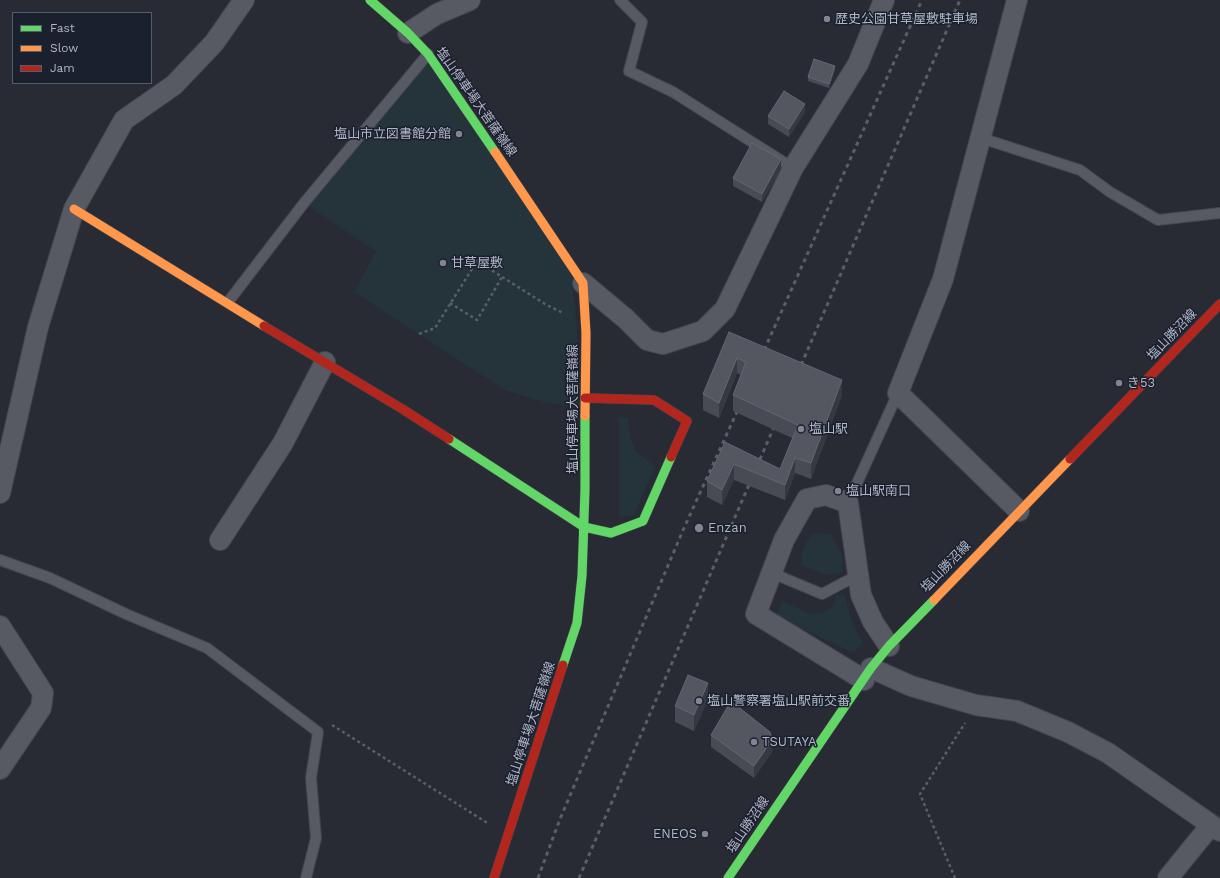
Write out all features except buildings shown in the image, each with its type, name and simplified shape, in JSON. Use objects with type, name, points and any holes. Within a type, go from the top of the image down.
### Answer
[{"type":"main road","name":"塩山停車場大菩薩嶺線","points":[[370,0],[408,33],[428,54],[583,283],[586,325],[585,490],[582,576],[577,623],[494,878]]},
{"type":"main road","points":[[74,208],[404,410],[584,527],[611,533],[644,521],[687,421],[654,400],[585,398]]},
{"type":"main road","name":"塩山勝沼線","points":[[728,878],[868,674],[889,646],[1220,304]]},
{"type":"street","points":[[0,493],[38,328],[74,208],[124,120],[174,85],[214,43],[244,0]]},
{"type":"street","points":[[408,33],[437,14],[470,0]]},
{"type":"street","points":[[583,283],[626,319],[647,340],[663,344],[703,331],[725,309],[793,168],[858,64],[884,0]]},
{"type":"street","points":[[1017,0],[943,279],[898,393],[1019,511]]},
{"type":"street","points":[[220,540],[283,443],[325,362]]},
{"type":"street","points":[[889,646],[873,622],[861,595],[848,503],[826,495],[807,499],[784,540],[756,614],[868,674],[976,705],[1017,711],[1068,732],[1108,753],[1218,829],[1168,878]]},
{"type":"street","points":[[0,626],[43,693],[41,708],[0,769]]},
{"type":"lane","points":[[620,0],[642,22],[629,71],[673,92],[793,168]]},
{"type":"lane","points":[[228,302],[304,203],[428,54]]},
{"type":"lane","points":[[981,138],[1080,170],[1110,192],[1158,220],[1220,214]]},
{"type":"lane","points":[[848,503],[898,393]]},
{"type":"lane","points":[[0,560],[50,578],[126,614],[207,648],[318,732],[311,778],[316,838],[306,878]]},
{"type":"lane","points":[[772,573],[822,594],[858,575]]},
{"type":"path","points":[[419,334],[435,328],[477,261],[545,304],[586,325]]},
{"type":"path","points":[[450,303],[477,320],[502,277]]},
{"type":"path","points":[[955,878],[920,794],[976,705]]},
{"type":"path","points":[[318,732],[328,723],[508,836]]},
{"type":"shaded area","points":[[428,54],[571,265],[584,409],[544,402],[505,390],[354,292],[376,251],[304,203]]},
{"type":"shaded area","points":[[619,417],[628,418],[630,436],[635,450],[655,467],[634,515],[619,517]]},
{"type":"shaded area","points":[[813,533],[831,534],[842,555],[843,572],[826,575],[803,566],[801,557],[806,543]]},
{"type":"shaded area","points":[[836,595],[845,595],[850,616],[858,635],[863,642],[854,653],[776,617],[782,601],[810,614],[825,612],[833,607]]},
{"type":"railway","points":[[761,357],[922,0]]},
{"type":"railway","points":[[798,372],[960,0]]},
{"type":"railway","points":[[538,878],[560,819],[684,528],[741,403]]},
{"type":"railway","points":[[579,878],[777,420]]},
{"type":"traffic: fast","points":[[370,0],[408,33],[428,54],[495,152]]},
{"type":"traffic: fast","points":[[563,665],[577,623],[582,576],[585,490],[585,416]]},
{"type":"traffic: fast","points":[[449,439],[584,527],[611,533],[643,521],[671,457]]},
{"type":"traffic: fast","points":[[728,878],[871,668],[889,646],[934,600]]},
{"type":"traffic: slow","points":[[495,152],[583,283],[586,333],[585,416]]},
{"type":"traffic: slow","points":[[74,209],[264,326]]},
{"type":"traffic: slow","points":[[934,600],[1070,459]]},
{"type":"traffic: jam","points":[[1070,459],[1220,304]]},
{"type":"traffic: jam","points":[[264,326],[404,410],[449,439]]},
{"type":"traffic: jam","points":[[585,398],[654,400],[687,421],[671,457]]},
{"type":"traffic: jam","points":[[494,878],[563,665]]},
{"type":"place","name":"歴史公園甘草屋敷駐車場","points":[[827,19]]},
{"type":"place","name":"塩山市立図書館分館","points":[[459,134]]},
{"type":"place","name":"甘草屋敷","points":[[443,263]]},
{"type":"place","name":"き53","points":[[1119,383]]},
{"type":"place","name":"塩山駅","points":[[801,429]]},
{"type":"place","name":"塩山駅南口","points":[[838,491]]},
{"type":"place","name":"Enzan","points":[[699,528]]},
{"type":"place","name":"塩山警察署塩山駅前交番","points":[[699,701]]},
{"type":"place","name":"TSUTAYA","points":[[754,742]]},
{"type":"place","name":"ENEOS","points":[[705,834]]}]
